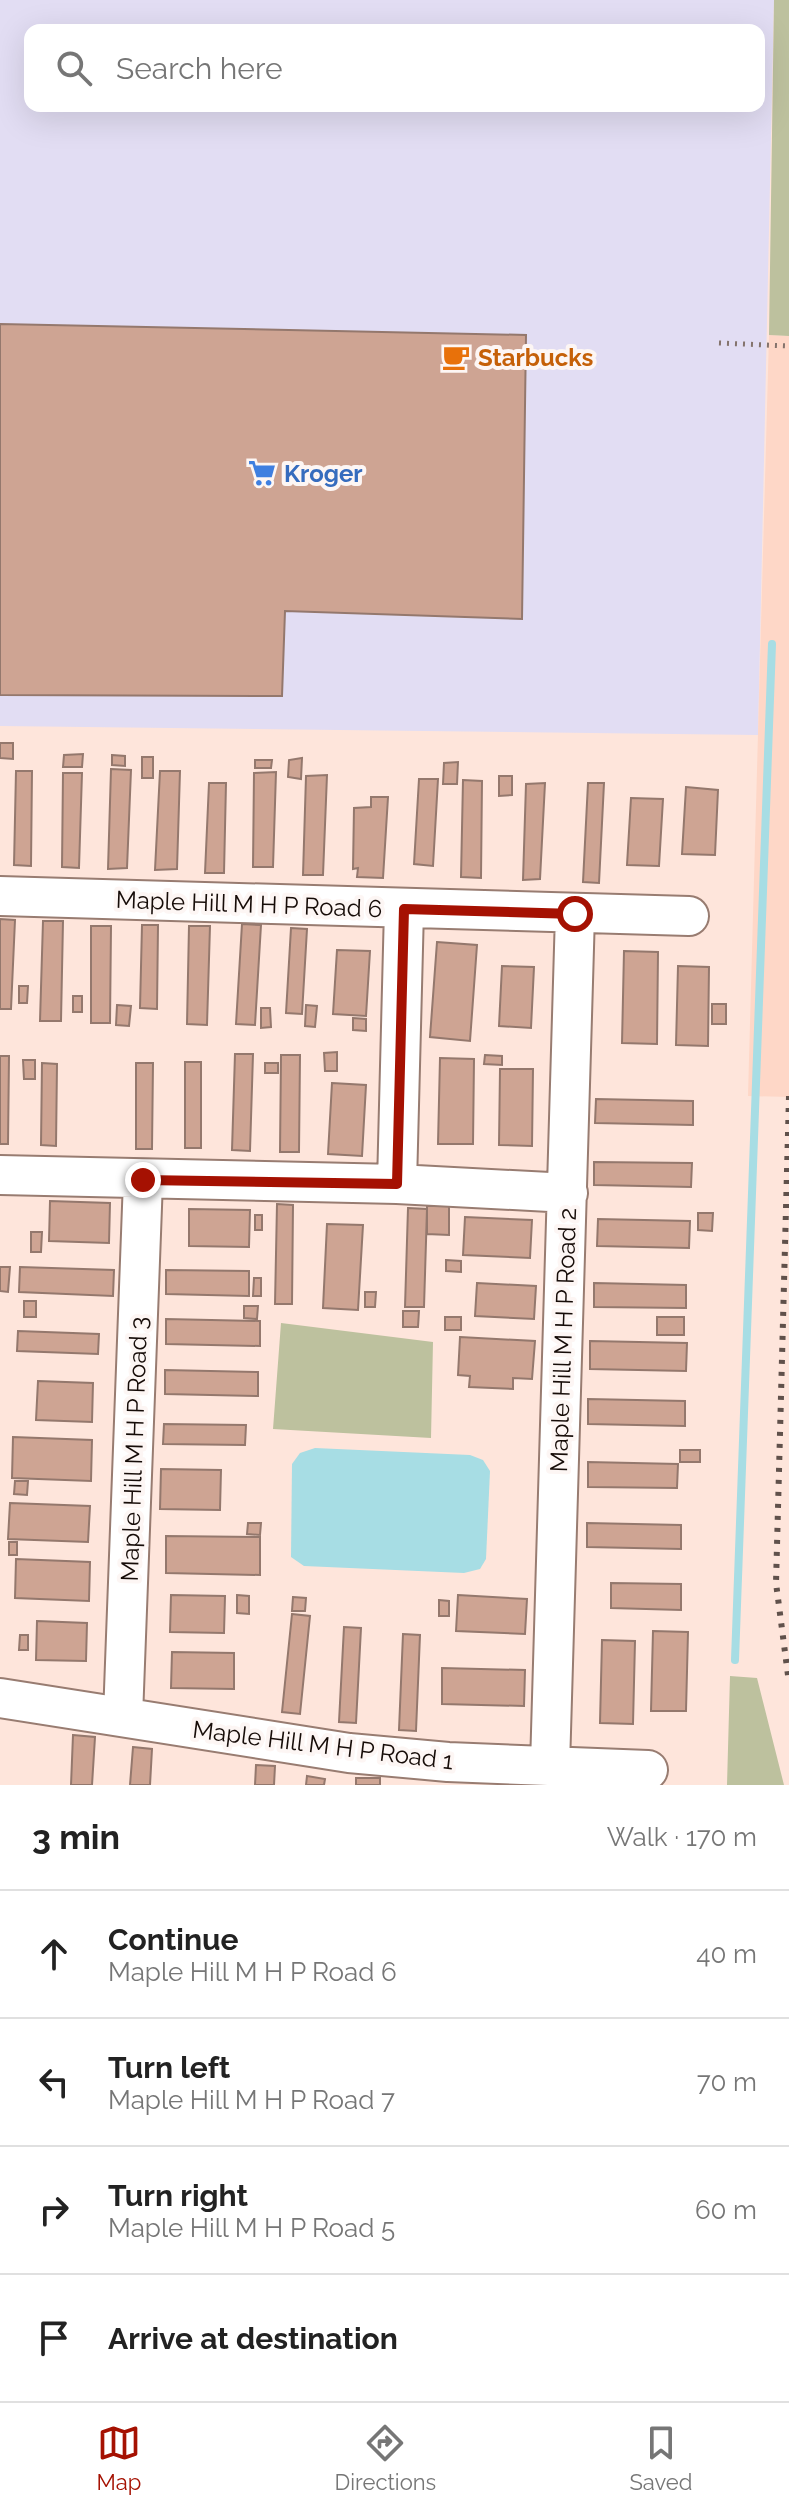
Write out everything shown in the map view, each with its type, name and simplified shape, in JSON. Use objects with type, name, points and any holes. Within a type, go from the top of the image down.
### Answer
[{"type":"street","name":"Maple Hill M H P Road 6","points":[[0,896],[689,916]]},
{"type":"street","points":[[397,1184],[404,909]]},
{"type":"street","name":"Maple Hill M H P Road 2","points":[[550,1766],[575,914]]},
{"type":"street","points":[[0,1175],[397,1184],[568,1193]]},
{"type":"street","name":"Maple Hill M H P Road 3","points":[[123,1717],[143,1180]]},
{"type":"street","name":"Maple Hill M H P Road 1","points":[[0,1698],[349,1753],[448,1762],[648,1770]]},
{"type":"path","points":[[719,343],[789,346]]},
{"type":"shaded area","points":[[0,0],[774,0],[758,735],[0,726]]},
{"type":"shaded area","points":[[769,335],[789,336],[789,1097],[748,1096]]},
{"type":"green space","points":[[774,0],[789,0],[789,336],[769,335]]},
{"type":"green space","points":[[281,1323],[433,1342],[431,1438],[273,1429]]},
{"type":"green space","points":[[730,1676],[757,1678],[784,1785],[727,1785]]},
{"type":"water","points":[[315,1448],[470,1455],[483,1460],[490,1471],[486,1559],[480,1569],[464,1573],[304,1566],[291,1557],[292,1464],[300,1453]]},
{"type":"building","name":"Kroger","points":[[0,324],[526,335],[522,619],[285,611],[282,696],[0,695]]},
{"type":"building","points":[[0,743],[13,743],[13,759],[0,758]]},
{"type":"building","points":[[83,754],[82,767],[63,767],[64,755]]},
{"type":"building","points":[[112,755],[125,756],[125,766],[112,765]]},
{"type":"building","points":[[142,757],[153,757],[153,778],[142,778]]},
{"type":"building","points":[[302,758],[301,779],[288,777],[289,760]]},
{"type":"building","points":[[255,760],[272,760],[271,768],[255,768]]},
{"type":"building","points":[[458,762],[457,784],[443,784],[444,763]]},
{"type":"building","points":[[111,769],[131,770],[127,868],[108,869]]},
{"type":"building","points":[[16,771],[32,771],[31,866],[14,865]]},
{"type":"building","points":[[160,771],[180,771],[177,869],[155,870]]},
{"type":"building","points":[[276,772],[273,867],[253,867],[254,773]]},
{"type":"building","points":[[63,773],[82,773],[79,868],[62,867]]},
{"type":"building","points":[[327,775],[323,875],[303,875],[306,776]]},
{"type":"building","points":[[499,776],[512,776],[512,795],[499,796]]},
{"type":"building","points":[[419,779],[438,779],[433,866],[414,864]]},
{"type":"building","points":[[463,780],[482,781],[481,878],[461,877]]},
{"type":"building","points":[[209,783],[226,783],[224,873],[205,873]]},
{"type":"building","points":[[545,783],[540,879],[523,880],[526,784]]},
{"type":"building","points":[[588,783],[604,783],[599,883],[583,882]]},
{"type":"building","points":[[686,787],[718,790],[715,855],[682,854]]},
{"type":"building","points":[[371,797],[388,797],[383,878],[357,877],[358,868],[353,869],[354,808],[371,807]]},
{"type":"building","points":[[631,798],[663,799],[659,866],[627,865]]},
{"type":"building","points":[[0,919],[15,920],[11,1009],[0,1009]]},
{"type":"building","points":[[43,921],[63,921],[61,1021],[40,1021]]},
{"type":"building","points":[[242,924],[261,925],[255,1025],[236,1024]]},
{"type":"building","points":[[142,925],[158,925],[157,1009],[140,1008]]},
{"type":"building","points":[[91,926],[111,926],[110,1023],[91,1023]]},
{"type":"building","points":[[189,926],[210,926],[207,1025],[187,1024]]},
{"type":"building","points":[[291,928],[307,929],[302,1014],[286,1013]]},
{"type":"building","points":[[437,942],[477,945],[470,1041],[430,1037]]},
{"type":"building","points":[[337,950],[370,951],[366,1016],[333,1014]]},
{"type":"building","points":[[624,951],[658,952],[657,1044],[622,1043]]},
{"type":"building","points":[[502,966],[534,967],[531,1028],[499,1026]]},
{"type":"building","points":[[678,966],[709,967],[708,1046],[676,1045]]},
{"type":"building","points":[[19,986],[28,986],[27,1003],[19,1003]]},
{"type":"building","points":[[73,996],[82,996],[82,1012],[73,1012]]},
{"type":"building","points":[[712,1004],[726,1004],[726,1024],[712,1024]]},
{"type":"building","points":[[117,1005],[131,1006],[129,1026],[116,1025]]},
{"type":"building","points":[[306,1005],[317,1006],[315,1027],[305,1026]]},
{"type":"building","points":[[261,1008],[270,1008],[271,1027],[261,1028]]},
{"type":"building","points":[[353,1018],[366,1019],[366,1031],[353,1030]]},
{"type":"building","points":[[337,1052],[337,1071],[325,1071],[324,1053]]},
{"type":"building","points":[[235,1054],[253,1054],[250,1151],[232,1150]]},
{"type":"building","points":[[281,1055],[300,1055],[299,1152],[280,1152]]},
{"type":"building","points":[[485,1055],[502,1056],[502,1065],[484,1064]]},
{"type":"building","points":[[0,1056],[9,1056],[8,1144],[0,1144]]},
{"type":"building","points":[[440,1058],[474,1059],[473,1144],[438,1144]]},
{"type":"building","points":[[23,1060],[35,1060],[35,1079],[24,1079]]},
{"type":"building","points":[[185,1062],[201,1062],[201,1148],[185,1148]]},
{"type":"building","points":[[42,1063],[57,1064],[56,1146],[41,1145]]},
{"type":"building","points":[[136,1063],[153,1063],[152,1149],[136,1149]]},
{"type":"building","points":[[265,1063],[278,1063],[278,1073],[265,1073]]},
{"type":"building","points":[[500,1069],[533,1069],[532,1146],[499,1145]]},
{"type":"building","points":[[332,1083],[366,1085],[362,1156],[328,1154]]},
{"type":"building","points":[[596,1099],[693,1101],[693,1125],[595,1123]]},
{"type":"building","points":[[594,1162],[692,1163],[691,1187],[594,1185]]},
{"type":"building","points":[[50,1201],[110,1203],[109,1243],[49,1241]]},
{"type":"building","points":[[277,1204],[293,1205],[292,1304],[275,1304]]},
{"type":"building","points":[[427,1206],[449,1206],[449,1235],[427,1234]]},
{"type":"building","points":[[408,1208],[427,1209],[424,1307],[405,1307]]},
{"type":"building","points":[[189,1209],[250,1210],[249,1247],[189,1246]]},
{"type":"building","points":[[698,1213],[713,1213],[712,1231],[698,1230]]},
{"type":"building","points":[[255,1215],[262,1215],[262,1230],[255,1230]]},
{"type":"building","points":[[465,1217],[532,1220],[530,1258],[463,1255]]},
{"type":"building","points":[[598,1219],[690,1221],[689,1248],[597,1246]]},
{"type":"building","points":[[327,1224],[363,1225],[358,1310],[323,1308]]},
{"type":"building","points":[[31,1232],[42,1232],[41,1252],[31,1252]]},
{"type":"building","points":[[446,1260],[461,1261],[461,1272],[446,1271]]},
{"type":"building","points":[[0,1267],[10,1267],[8,1292],[0,1291]]},
{"type":"building","points":[[20,1267],[114,1270],[113,1296],[19,1292]]},
{"type":"building","points":[[166,1270],[249,1271],[249,1296],[166,1294]]},
{"type":"building","points":[[254,1278],[261,1278],[261,1296],[253,1296]]},
{"type":"building","points":[[477,1283],[536,1286],[534,1319],[475,1316]]},
{"type":"building","points":[[594,1283],[686,1285],[686,1308],[594,1307]]},
{"type":"building","points":[[365,1292],[376,1292],[375,1307],[365,1307]]},
{"type":"building","points":[[24,1301],[36,1301],[36,1317],[24,1317]]},
{"type":"building","points":[[244,1306],[258,1306],[257,1319],[244,1318]]},
{"type":"building","points":[[403,1311],[419,1311],[418,1327],[403,1327]]},
{"type":"building","points":[[445,1317],[461,1317],[461,1330],[445,1330]]},
{"type":"building","points":[[657,1317],[684,1317],[684,1335],[657,1335]]},
{"type":"building","points":[[166,1319],[260,1321],[260,1346],[166,1344]]},
{"type":"building","points":[[18,1331],[99,1334],[98,1354],[17,1351]]},
{"type":"building","points":[[460,1337],[535,1341],[532,1379],[513,1378],[513,1389],[469,1387],[470,1376],[458,1375]]},
{"type":"building","points":[[590,1341],[687,1343],[686,1371],[590,1369]]},
{"type":"building","points":[[165,1370],[258,1372],[258,1396],[165,1394]]},
{"type":"building","points":[[38,1381],[93,1383],[92,1422],[36,1420]]},
{"type":"building","points":[[588,1399],[685,1401],[685,1426],[588,1424]]},
{"type":"building","points":[[164,1424],[246,1425],[245,1445],[163,1444]]},
{"type":"building","points":[[13,1437],[92,1440],[91,1481],[12,1478]]},
{"type":"building","points":[[680,1450],[700,1450],[700,1462],[680,1462]]},
{"type":"building","points":[[588,1462],[678,1464],[677,1488],[588,1487]]},
{"type":"building","points":[[161,1469],[221,1470],[220,1510],[160,1509]]},
{"type":"building","points":[[15,1481],[28,1481],[27,1495],[14,1494]]},
{"type":"building","points":[[10,1503],[90,1506],[88,1542],[8,1539]]},
{"type":"building","points":[[248,1523],[261,1523],[260,1535],[247,1534]]},
{"type":"building","points":[[587,1523],[681,1525],[681,1549],[587,1547]]},
{"type":"building","points":[[166,1536],[260,1537],[260,1575],[166,1573]]},
{"type":"building","points":[[9,1542],[17,1542],[17,1555],[9,1555]]},
{"type":"building","points":[[16,1559],[90,1562],[89,1601],[15,1598]]},
{"type":"building","points":[[611,1583],[681,1584],[681,1610],[611,1608]]},
{"type":"building","points":[[171,1595],[225,1596],[224,1633],[170,1632]]},
{"type":"building","points":[[237,1595],[249,1596],[249,1614],[237,1613]]},
{"type":"building","points":[[458,1595],[527,1599],[525,1634],[456,1631]]},
{"type":"building","points":[[293,1597],[306,1598],[305,1611],[292,1611]]},
{"type":"building","points":[[439,1600],[449,1601],[449,1616],[439,1616]]},
{"type":"building","points":[[292,1614],[310,1616],[300,1714],[282,1712]]},
{"type":"building","points":[[37,1621],[87,1623],[86,1661],[36,1660]]},
{"type":"building","points":[[344,1627],[361,1628],[356,1723],[339,1722]]},
{"type":"building","points":[[653,1631],[688,1632],[686,1711],[651,1711]]},
{"type":"building","points":[[403,1634],[420,1635],[416,1731],[399,1730]]},
{"type":"building","points":[[20,1635],[28,1635],[28,1650],[19,1650]]},
{"type":"building","points":[[602,1640],[635,1641],[633,1724],[600,1723]]},
{"type":"building","points":[[172,1652],[234,1653],[234,1689],[171,1688]]},
{"type":"building","points":[[442,1668],[525,1670],[524,1706],[442,1704]]},
{"type":"building","points":[[73,1735],[95,1737],[92,1785],[71,1785]]},
{"type":"building","points":[[133,1747],[152,1749],[150,1785],[130,1785]]},
{"type":"building","points":[[256,1765],[275,1766],[274,1785],[255,1785]]},
{"type":"building","points":[[307,1776],[325,1779],[324,1785],[306,1785]]},
{"type":"building","points":[[356,1778],[380,1778],[380,1785],[356,1785]]},
{"type":"waterway","points":[[735,1660],[772,644]]},
{"type":"railway","points":[[789,1096],[776,1583],[789,1683]]},
{"type":"place","name":"Starbucks","points":[[456,357]]},
{"type":"place","name":"Kroger","points":[[262,473]]},
{"type":"route","points":[[143,1180],[397,1184],[404,909],[575,914]]}]
